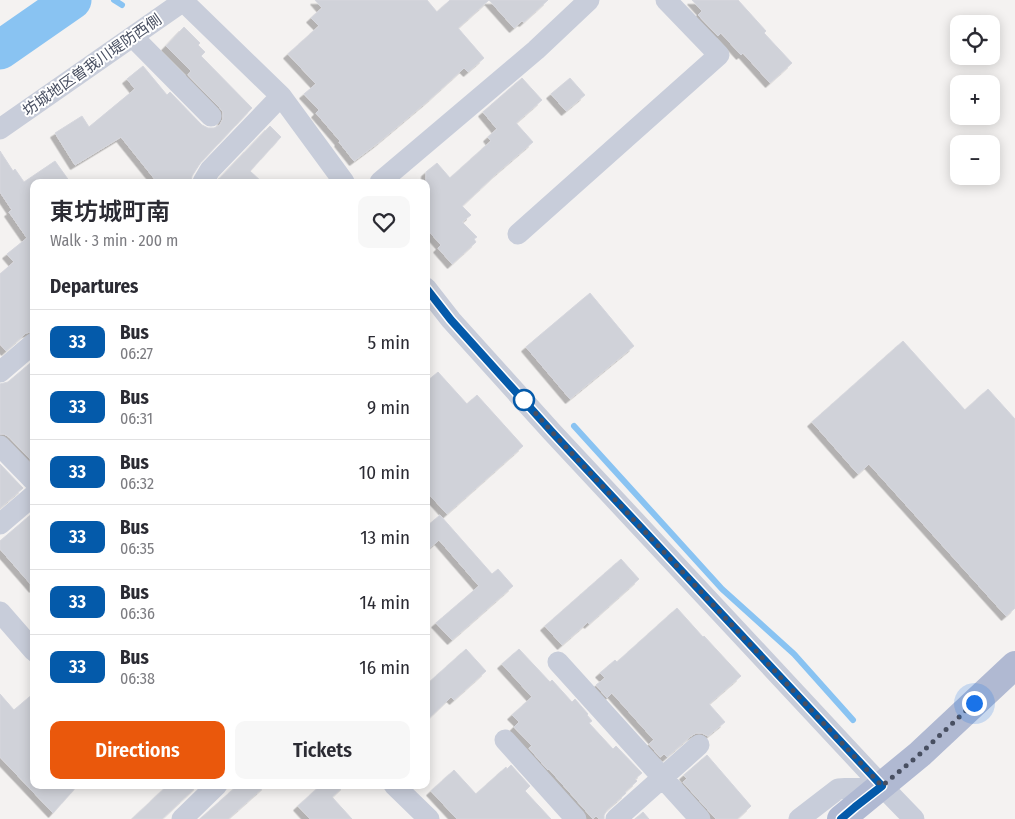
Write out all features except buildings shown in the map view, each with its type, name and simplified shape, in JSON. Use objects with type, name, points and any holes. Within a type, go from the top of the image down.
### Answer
[{"type":"main road","points":[[842,819],[920,754],[1015,665]]},
{"type":"street","points":[[183,0],[281,96],[342,179]]},
{"type":"street","name":"坊城地区曽我川堤防西側","points":[[0,129],[183,0]]},
{"type":"street","points":[[384,179],[536,50],[589,0]]},
{"type":"street","points":[[518,234],[720,55],[672,2]]},
{"type":"street","points":[[133,37],[211,116]]},
{"type":"street","points":[[205,179],[210,170],[281,96]]},
{"type":"street","points":[[430,293],[451,320],[552,432],[914,819]]},
{"type":"street","points":[[0,372],[30,346]]},
{"type":"street","points":[[0,446],[30,477]]},
{"type":"street","points":[[0,524],[30,498]]},
{"type":"street","points":[[0,612],[30,646]]},
{"type":"street","points":[[558,662],[700,819]]},
{"type":"street","points":[[505,740],[576,819]]},
{"type":"street","points":[[616,819],[699,745]]},
{"type":"street","points":[[799,819],[838,789],[882,786]]},
{"type":"street","points":[[182,819],[213,789]]},
{"type":"street","points":[[398,789],[429,819]]},
{"type":"waterway","points":[[0,50],[72,0]]},
{"type":"waterway","points":[[114,0],[122,5]]},
{"type":"waterway","points":[[574,426],[722,589],[794,654],[853,720]]},
{"type":"bus line","name":"33","points":[[430,293],[451,320],[552,432],[882,786],[841,819]]},
{"type":"route","points":[[524,400],[882,786],[920,754],[974,703]]}]
